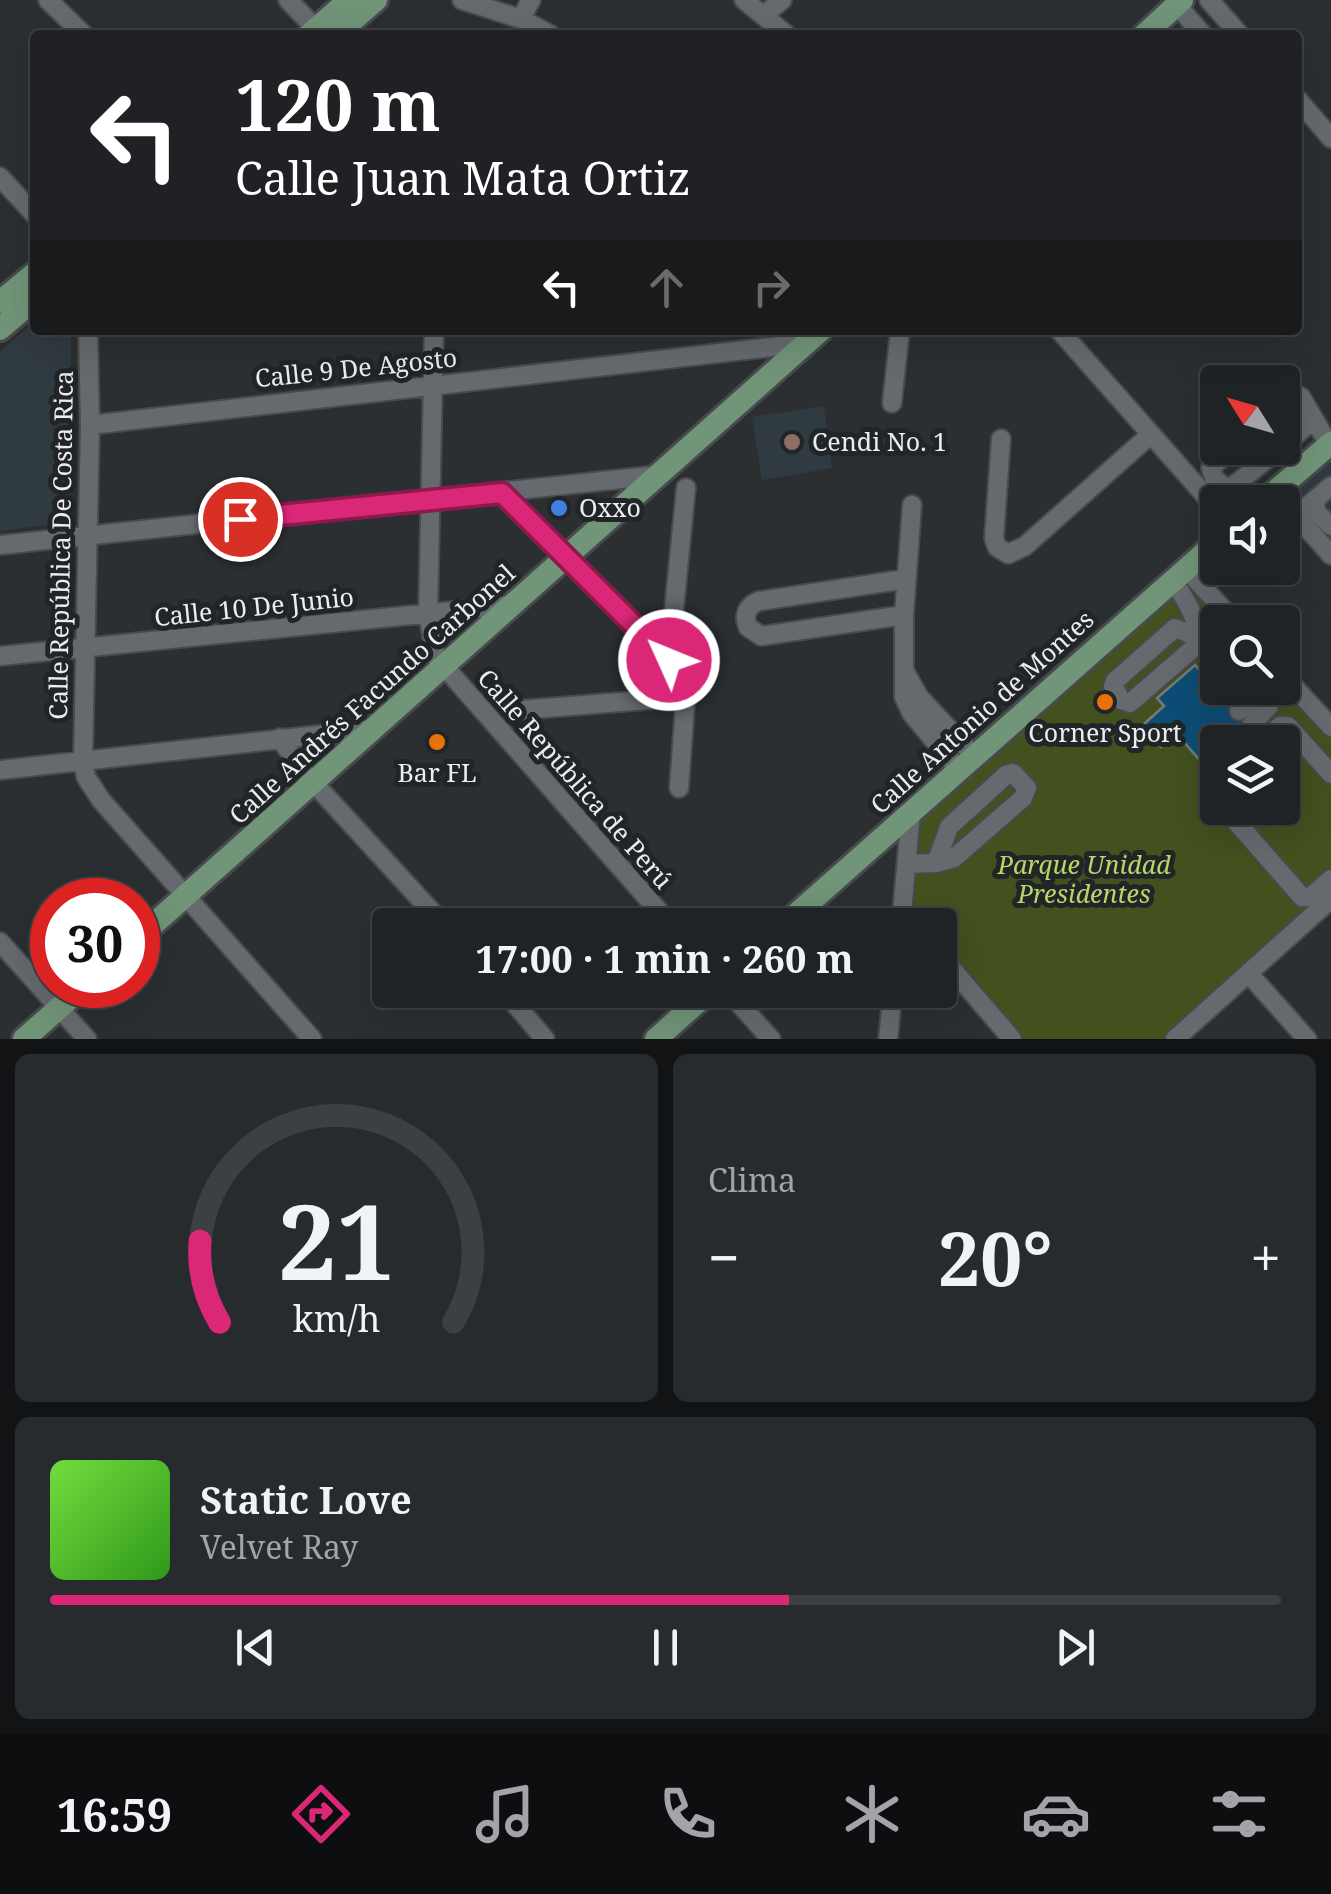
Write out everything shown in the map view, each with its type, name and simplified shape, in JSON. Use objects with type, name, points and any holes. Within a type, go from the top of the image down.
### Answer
[{"type":"main road","points":[[324,30],[349,0]]},
{"type":"main road","points":[[326,30],[376,0]]},
{"type":"main road","points":[[1149,30],[1179,3]]},
{"type":"main road","points":[[0,302],[30,276]]},
{"type":"main road","points":[[0,329],[30,303]]},
{"type":"main road","name":"Calle Andrés Facundo Carbonel","points":[[160,918],[814,336]]},
{"type":"main road","points":[[1283,485],[1330,444]]},
{"type":"main road","name":"Calle Antonio de Montes","points":[[803,908],[1200,556]]},
{"type":"main road","points":[[24,1039],[59,1008]]},
{"type":"main road","points":[[656,1039],[690,1008]]},
{"type":"street","points":[[48,0],[79,30]]},
{"type":"street","points":[[288,0],[318,30]]},
{"type":"street","points":[[462,0],[521,19],[541,30]]},
{"type":"street","points":[[521,19],[530,0]]},
{"type":"street","points":[[744,0],[780,30]]},
{"type":"street","points":[[764,15],[782,0]]},
{"type":"street","points":[[1209,0],[1230,30]]},
{"type":"street","points":[[1179,3],[1199,30]]},
{"type":"street","points":[[1302,104],[1330,134]]},
{"type":"street","points":[[0,177],[30,210]]},
{"type":"street","name":"Calle República De Costa Rica","points":[[83,760],[88,335]]},
{"type":"street","points":[[434,335],[428,615],[430,638],[442,666]]},
{"type":"street","points":[[892,403],[899,335]]},
{"type":"street","points":[[1063,335],[1150,435],[1206,484],[1231,490],[1261,465]]},
{"type":"street","name":"Calle 9 De Agosto","points":[[90,425],[814,336]]},
{"type":"street","points":[[1300,395],[1330,444]]},
{"type":"street","points":[[1300,431],[1314,419]]},
{"type":"street","points":[[1001,439],[994,538],[997,547],[1008,554],[1025,546],[1150,435]]},
{"type":"street","points":[[1206,484],[1213,465]]},
{"type":"street","points":[[0,545],[660,476]]},
{"type":"street","points":[[1300,513],[1331,486]]},
{"type":"street","points":[[669,660],[686,488]]},
{"type":"street","points":[[502,493],[669,660],[684,697],[679,788]]},
{"type":"street","points":[[1314,501],[1328,539]]},
{"type":"street","points":[[912,505],[904,615],[906,704],[966,763]]},
{"type":"street","points":[[1300,519],[1328,539]]},
{"type":"street","points":[[1179,574],[1215,605]]},
{"type":"street","points":[[1179,574],[1199,638],[1194,649],[1130,702],[1118,696],[1115,681],[1175,628],[1199,638]]},
{"type":"street","points":[[904,615],[761,636],[748,627],[745,616],[750,606],[759,601],[906,578]]},
{"type":"street","name":"Calle 10 De Junio","points":[[0,656],[512,605]]},
{"type":"street","name":"Calle República de Perú","points":[[442,666],[655,908]]},
{"type":"street","points":[[1300,693],[1331,727]]},
{"type":"street","points":[[520,710],[684,697]]},
{"type":"street","points":[[1245,717],[1268,708],[1267,705]]},
{"type":"street","points":[[0,770],[373,729]]},
{"type":"street","points":[[280,738],[313,782],[428,908]]},
{"type":"street","points":[[1300,738],[1328,764]]},
{"type":"street","points":[[83,760],[93,790],[312,1039]]},
{"type":"street","points":[[907,864],[936,863],[960,854],[1023,798],[1027,788],[1018,776],[1006,775],[953,823],[936,863]]},
{"type":"street","points":[[903,908],[911,812]]},
{"type":"street","points":[[1239,825],[1302,897],[1313,895],[1331,879]]},
{"type":"street","points":[[1174,1039],[1331,899]]},
{"type":"street","points":[[0,942],[30,976]]},
{"type":"street","points":[[1248,972],[1307,1039]]},
{"type":"street","points":[[957,976],[1012,1039]]},
{"type":"street","points":[[59,1008],[87,1039]]},
{"type":"street","points":[[518,1008],[545,1039]]},
{"type":"street","points":[[743,1008],[770,1039]]},
{"type":"street","points":[[888,1039],[892,1008]]},
{"type":"shaded area","points":[[30,325],[30,335],[71,335],[70,522],[0,531],[0,351]]},
{"type":"shaded area","name":"Cendi No. 1","points":[[824,406],[832,468],[762,480],[752,417]]},
{"type":"shaded area","points":[[1331,456],[1331,545],[1300,508],[1300,485]]},
{"type":"green space","name":"Parque Unidad Presidentes","points":[[1187,573],[1216,605],[1200,605],[1200,705],[1300,705],[1300,697],[1331,731],[1331,905],[1178,1039],[1007,1039],[957,982],[957,908],[903,908],[912,817]]},
{"type":"building","points":[[1195,665],[1200,671],[1200,705],[1230,705],[1247,725],[1200,725],[1200,761],[1177,734],[1161,747],[1143,725],[1164,706],[1157,698]]},
{"type":"place","name":"Cendi No. 1","points":[[792,442]]},
{"type":"place","name":"Oxxo","points":[[559,508]]},
{"type":"place","name":"Corner Sport","points":[[1105,702]]},
{"type":"place","name":"Bar FL","points":[[437,742]]},
{"type":"route","points":[[240,519],[502,493],[669,660]]}]
